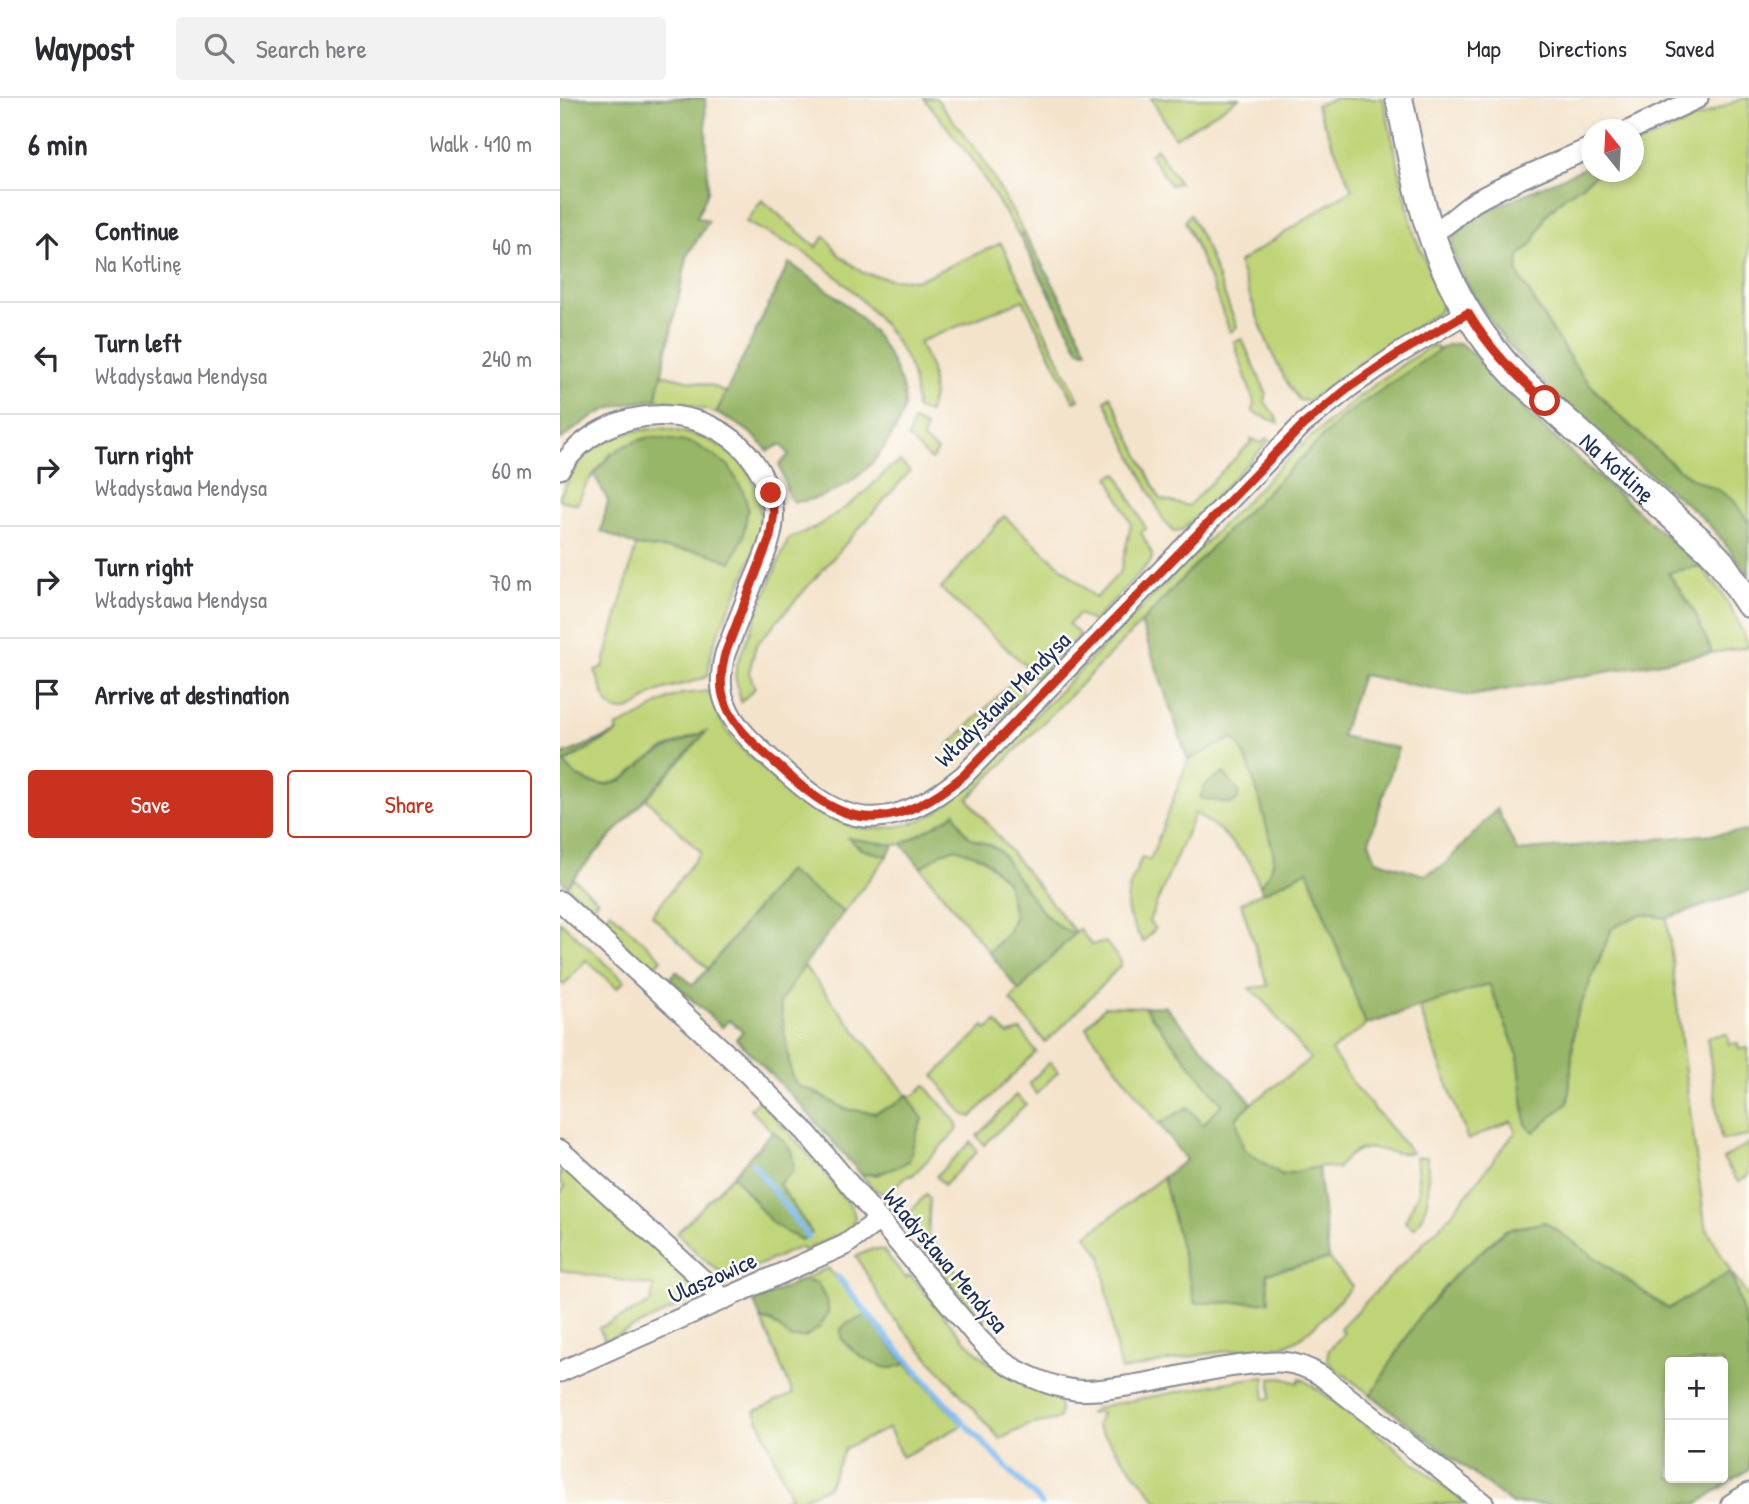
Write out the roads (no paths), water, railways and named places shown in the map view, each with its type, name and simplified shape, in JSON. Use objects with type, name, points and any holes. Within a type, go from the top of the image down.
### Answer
[{"type":"street","name":"Na Kotlinę","points":[[1399,98],[1414,171],[1431,232],[1447,272],[1479,331],[1517,377],[1708,548],[1721,562],[1749,604]]},
{"type":"street","points":[[1644,124],[1699,98]]},
{"type":"street","points":[[1431,232],[1446,225],[1462,211],[1489,195],[1581,152]]},
{"type":"street","name":"Władysława Mendysa","points":[[560,469],[577,447],[595,433],[645,415],[671,415],[696,421],[732,438],[744,449],[767,485],[774,513],[768,544],[725,654],[721,669],[724,700],[743,733],[800,786],[821,800],[857,816],[895,814],[947,789],[964,775],[1303,425],[1398,354],[1468,313]]},
{"type":"street","name":"Władysława Mendysa","points":[[560,901],[772,1097],[805,1131],[991,1351],[1005,1362],[1035,1378],[1075,1390],[1119,1387],[1221,1367],[1262,1362],[1280,1361],[1302,1366],[1320,1375],[1484,1504]]},
{"type":"street","points":[[560,1150],[723,1298]]},
{"type":"street","name":"Ulaszowice","points":[[560,1372],[845,1245],[879,1220]]},
{"type":"street","points":[[1731,1504],[1749,1493]]},
{"type":"waterway","points":[[753,1163],[808,1237]]},
{"type":"waterway","points":[[838,1277],[885,1335],[964,1423]]},
{"type":"waterway","points":[[968,1427],[1042,1504]]}]
